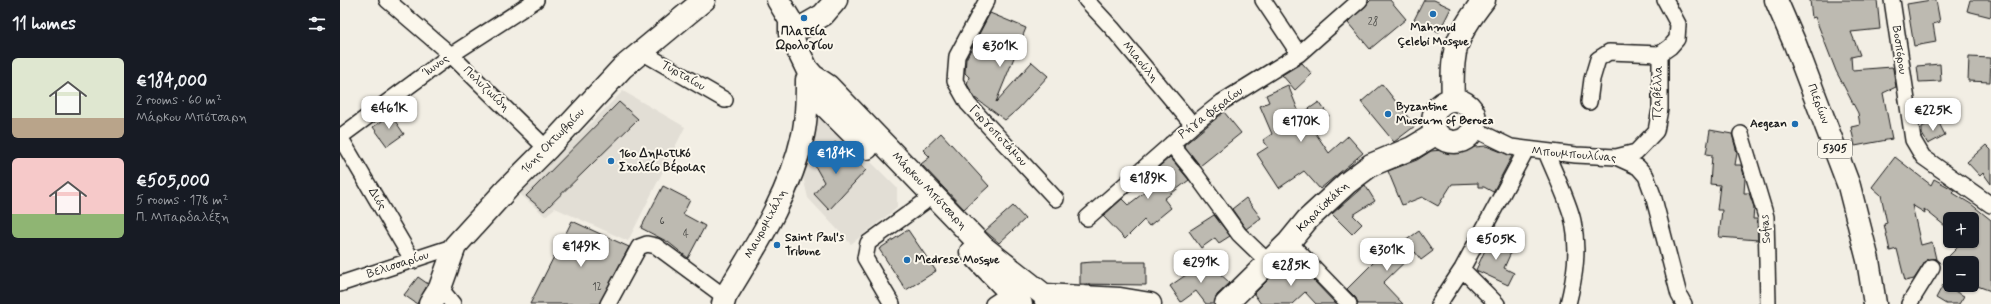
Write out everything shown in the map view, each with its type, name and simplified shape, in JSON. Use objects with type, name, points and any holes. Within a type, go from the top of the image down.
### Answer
[{"type":"street","name":"Πολυζωίδη","points":[[387,0],[451,55],[547,149]]},
{"type":"street","name":"Ίωνος","points":[[340,137],[451,55],[536,0]]},
{"type":"street","name":"16ης Οκτωβρίου","points":[[441,299],[456,246],[507,189],[547,149],[622,68],[640,51],[704,0]]},
{"type":"street","points":[[764,0],[780,27],[790,34]]},
{"type":"street","points":[[778,0],[790,20],[790,34]]},
{"type":"street","points":[[790,34],[823,15],[836,0]]},
{"type":"street","name":"Γοργοποτάμου","points":[[987,0],[957,56],[955,81],[968,104],[1056,200]]},
{"type":"street","name":"Μιαούλη","points":[[1086,0],[1112,28],[1192,125]]},
{"type":"street","points":[[1263,0],[1299,54]]},
{"type":"street","name":"Ρήγα Φεραίου","points":[[1086,218],[1192,125],[1222,102],[1299,54],[1360,0]]},
{"type":"street","points":[[1453,100],[1452,72],[1455,49],[1460,35],[1484,0]]},
{"type":"street","points":[[1589,102],[1592,79],[1598,59],[1609,52],[1660,54],[1670,48],[1677,39],[1678,24],[1665,0]]},
{"type":"street","name":"Πιερίων","points":[[1776,0],[1849,186],[1868,260],[1875,304]]},
{"type":"street","name":"Βοσπόρου","points":[[1892,0],[1912,140],[1923,157],[1991,205]]},
{"type":"street","name":"Μάρκου Μπότσαρη","points":[[790,34],[810,73],[815,96],[923,203],[1008,300]]},
{"type":"street","name":"Τυρταίου","points":[[640,51],[725,100]]},
{"type":"street","name":"Τζαβέλλα","points":[[1616,156],[1636,152],[1656,131],[1660,109],[1660,54]]},
{"type":"street","name":"Μάρκου Μπότσαρη","points":[[810,73],[828,86],[983,247],[1045,299]]},
{"type":"street","name":"Μαυρομιχάλη","points":[[724,300],[750,256],[781,198],[794,167],[803,135],[807,111],[810,73]]},
{"type":"street","points":[[1446,101],[1462,101],[1473,110],[1476,122],[1474,129],[1468,137],[1455,142],[1442,138],[1437,133],[1433,125],[1435,111],[1446,101]]},
{"type":"street","name":"Μπουμπουλίνας","points":[[1474,129],[1511,147],[1546,152],[1616,156],[1638,167],[1646,176],[1653,195],[1680,301]]},
{"type":"street","name":"Καραϊσκάκη","points":[[1226,304],[1289,242],[1307,220],[1359,174],[1371,165],[1412,148],[1437,133]]},
{"type":"street","name":"Sofias","points":[[1741,134],[1766,217],[1768,304]]},
{"type":"street","name":"Διός","points":[[340,137],[413,261]]},
{"type":"street","points":[[1171,144],[1194,172],[1239,234],[1268,262]]},
{"type":"street","points":[[1439,304],[1462,269],[1526,150]]},
{"type":"street","points":[[1546,152],[1573,220],[1576,247],[1575,274],[1568,304]]},
{"type":"street","points":[[892,304],[865,258],[868,243],[923,203]]},
{"type":"street","points":[[1289,242],[1349,304]]},
{"type":"street","points":[[608,304],[639,247],[647,244],[656,246],[724,300]]},
{"type":"street","name":"Βελισσαρίου","points":[[340,284],[456,246]]},
{"type":"street","points":[[1909,304],[1932,267]]},
{"type":"street","points":[[1462,269],[1497,304]]},
{"type":"street","points":[[1045,299],[1120,299],[1150,304]]},
{"type":"shaded area","name":"16ο Δημοτικό Σχολείο Βέροιας","points":[[623,91],[685,127],[628,241],[555,208],[545,216],[520,194]]},
{"type":"shaded area","points":[[824,115],[897,188],[897,208],[851,244],[808,198],[801,168],[812,123]]},
{"type":"building","points":[[1371,0],[1390,0],[1406,19],[1370,49],[1348,23]]},
{"type":"building","name":"Mahmud Çelebi Mosque","points":[[1424,0],[1434,0],[1451,8],[1439,32],[1414,20]]},
{"type":"building","points":[[1810,0],[1877,0],[1880,29],[1851,32],[1860,55],[1851,57],[1852,70],[1892,67],[1896,87],[1883,93],[1892,139],[1855,146],[1851,127],[1860,125],[1858,113],[1836,71],[1815,17],[1812,18]]},
{"type":"building","points":[[1936,0],[1940,22],[1933,24],[1936,42],[1914,46],[1907,4]]},
{"type":"building","points":[[1970,0],[1991,0],[1991,17],[1967,11]]},
{"type":"building","points":[[990,13],[1026,28],[996,102],[1032,62],[1048,76],[1018,109],[1005,120],[975,98],[967,84],[969,77],[965,73],[966,59]]},
{"type":"building","points":[[1969,57],[1991,58],[1990,82],[1968,81]]},
{"type":"building","points":[[1302,63],[1312,74],[1295,90],[1282,75]]},
{"type":"building","points":[[1940,64],[1941,81],[1919,82],[1917,66]]},
{"type":"building","name":"Byzantine Museum of Beroea","points":[[1382,84],[1415,126],[1394,142],[1361,102]]},
{"type":"building","points":[[1288,85],[1300,115],[1319,102],[1329,116],[1312,128],[1329,153],[1348,136],[1363,153],[1320,189],[1304,171],[1279,188],[1257,154],[1268,147],[1263,140],[1272,134],[1260,106],[1269,102],[1266,95]]},
{"type":"building","points":[[619,102],[638,119],[544,211],[526,196]]},
{"type":"building","points":[[1224,112],[1241,133],[1200,166],[1184,145]]},
{"type":"building","points":[[391,115],[404,134],[387,146],[373,127]]},
{"type":"building","points":[[1937,119],[1945,135],[1928,144],[1922,134],[1922,127]]},
{"type":"building","points":[[1710,130],[1732,134],[1737,153],[1735,165],[1741,165],[1745,178],[1744,193],[1749,193],[1754,207],[1753,219],[1757,219],[1758,240],[1719,237],[1722,210],[1717,210],[1720,185],[1710,184],[1712,155],[1706,154]]},
{"type":"building","points":[[941,133],[989,186],[964,209],[921,164],[930,157],[923,150]]},
{"type":"building","points":[[835,142],[866,170],[829,210],[814,194],[824,182],[814,164]]},
{"type":"building","points":[[1986,145],[1991,150],[1991,184],[1983,173],[1980,176],[1967,162]]},
{"type":"building","points":[[1486,146],[1512,156],[1493,192],[1484,187],[1478,187],[1478,183],[1452,184],[1438,206],[1422,197],[1402,205],[1388,171],[1417,160],[1431,151]]},
{"type":"building","points":[[1170,157],[1189,180],[1164,199],[1171,208],[1149,226],[1144,220],[1125,239],[1103,216],[1122,199],[1128,205],[1150,188],[1144,180]]},
{"type":"building","points":[[1895,157],[1931,185],[1934,179],[1954,190],[1953,193],[1971,204],[1991,220],[1991,291],[1979,287],[1979,256],[1949,256],[1957,248],[1979,248],[1979,212],[1943,212],[1943,224],[1924,209],[1925,213],[1912,205],[1921,245],[1932,242],[1936,259],[1927,259],[1914,279],[1905,281],[1897,249],[1890,251],[1884,224],[1887,223],[1881,195],[1872,187]]},
{"type":"building","points":[[1365,185],[1375,201],[1353,215],[1362,224],[1352,234],[1332,214]]},
{"type":"building","points":[[663,186],[690,200],[683,214],[705,226],[688,258],[668,242],[641,228]]},
{"type":"building","points":[[1246,198],[1261,218],[1246,229],[1232,209]]},
{"type":"building","points":[[1013,206],[1025,219],[999,243],[985,231]]},
{"type":"building","points":[[1214,215],[1230,236],[1219,243],[1215,238],[1201,248],[1189,231]]},
{"type":"building","points":[[572,221],[629,247],[599,304],[530,304]]},
{"type":"building","name":"Medrese Mosque","points":[[908,230],[936,271],[906,290],[879,249]]},
{"type":"building","points":[[1419,231],[1433,251],[1421,260],[1415,252],[1383,283],[1403,304],[1358,304],[1356,298],[1347,289],[1394,242],[1398,246]]},
{"type":"building","points":[[1491,237],[1513,248],[1504,268],[1514,273],[1508,285],[1476,270]]},
{"type":"building","points":[[1291,257],[1336,304],[1316,304],[1305,292],[1292,304],[1261,304],[1254,294]]},
{"type":"building","points":[[1206,261],[1230,283],[1217,295],[1214,304],[1206,304],[1196,291],[1181,302],[1170,286]]},
{"type":"building","points":[[1146,262],[1146,285],[1080,284],[1080,263]]},
{"type":"building","points":[[418,277],[428,284],[417,304],[404,295]]},
{"type":"building","points":[[1943,285],[1943,292],[1956,292],[1964,296],[1959,304],[1946,304],[1936,298]]},
{"type":"place","name":"Mahmud Çelebi Mosque","points":[[1433,14]]},
{"type":"place","name":"Πλατεία Ωρολογίου","points":[[804,18]]},
{"type":"place","name":"Byzantine Museum of Beroea","points":[[1388,114]]},
{"type":"place","name":"Aegean","points":[[1795,124]]},
{"type":"place","name":"16ο Δημοτικό Σχολείο Βέροιας","points":[[611,161]]},
{"type":"place","name":"Saint Paul's Tribune","points":[[777,245]]},
{"type":"place","name":"Medrese Mosque","points":[[907,260]]}]
